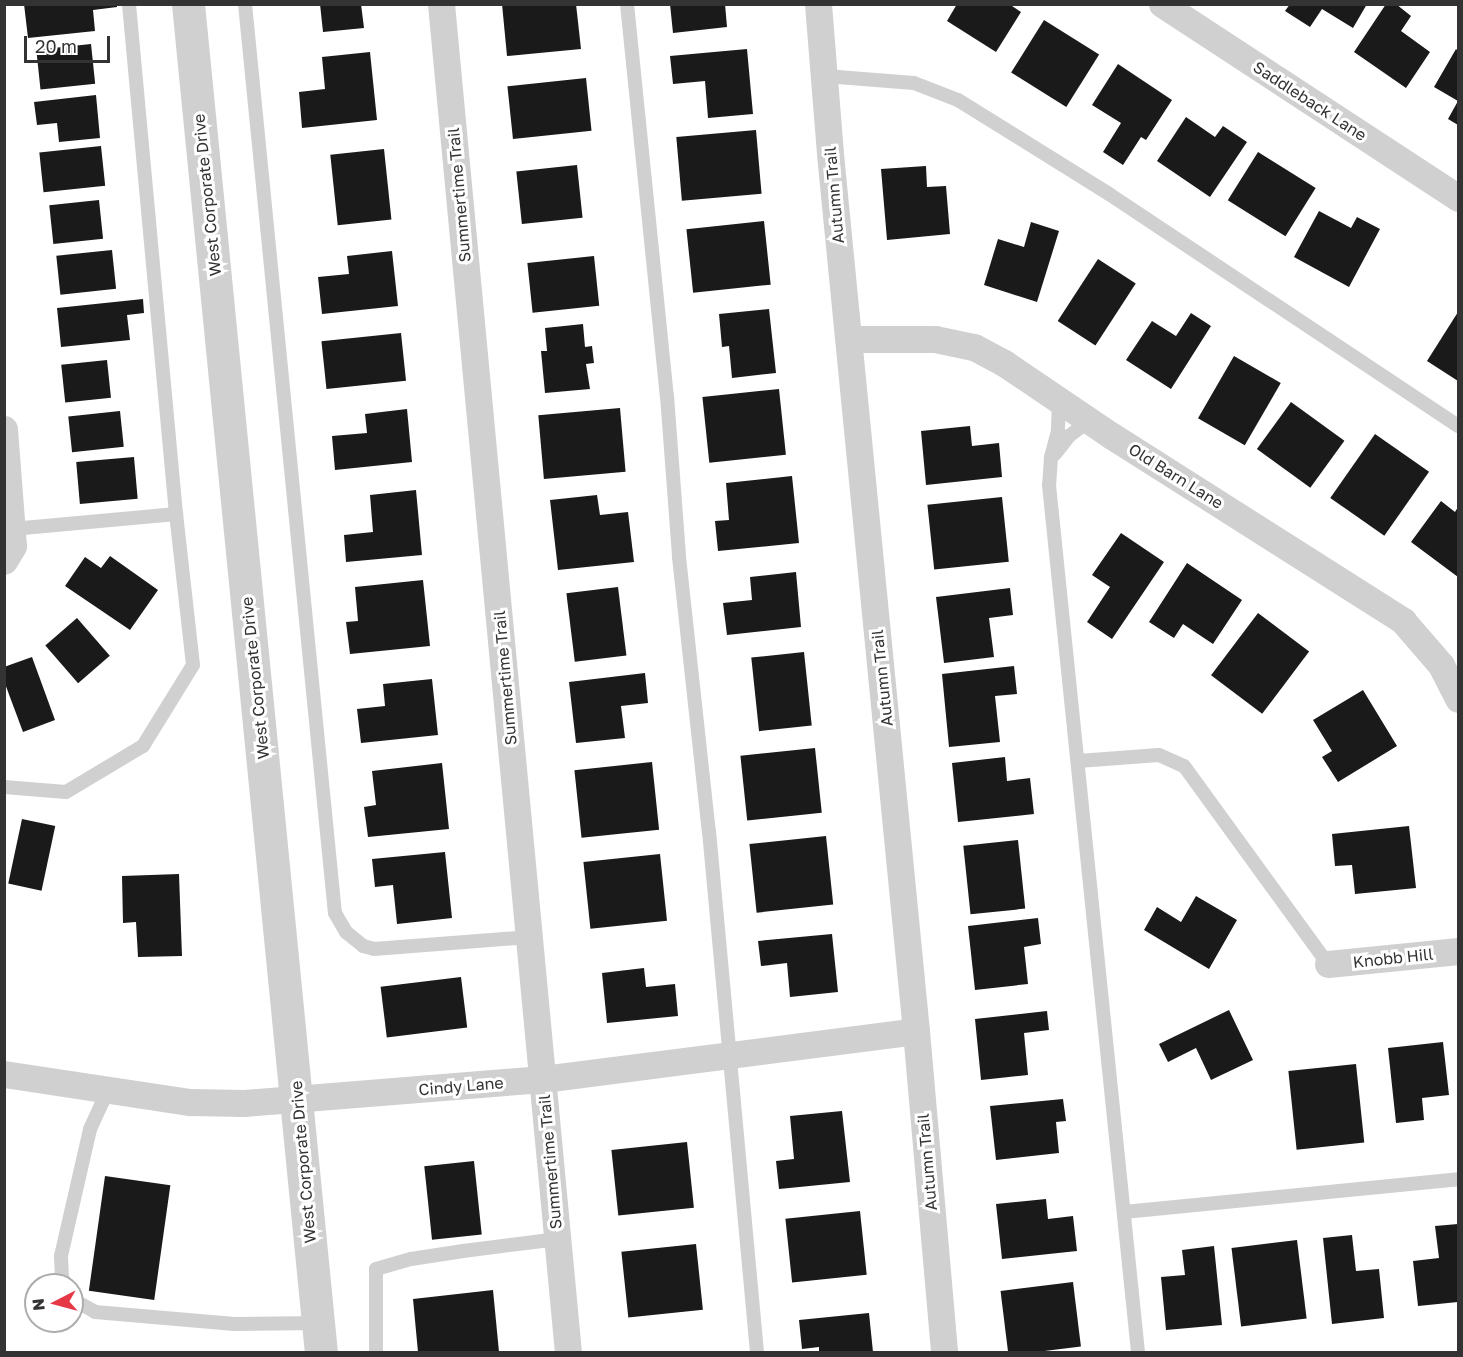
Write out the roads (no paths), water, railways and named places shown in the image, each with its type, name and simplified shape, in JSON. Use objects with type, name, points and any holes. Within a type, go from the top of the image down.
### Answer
[{"type":"street","name":"West Corporate Drive","points":[[188,4],[320,1338]]},
{"type":"street","name":"Summertime Trail","points":[[441,4],[568,1353]]},
{"type":"street","name":"Autumn Trail","points":[[818,4],[830,154],[916,1030],[944,1353]]},
{"type":"street","name":"Saddleback Lane","points":[[1162,4],[1458,198]]},
{"type":"street","name":"Old Barn Lane","points":[[849,339],[935,339],[974,346],[1404,621],[1441,665],[1458,699]]},
{"type":"street","points":[[4,429],[13,546],[4,561]]},
{"type":"street","name":"Knobb Hill","points":[[1328,964],[1458,951]]},
{"type":"street","name":"Cindy Lane","points":[[4,1074],[190,1102],[244,1103],[543,1079],[916,1030]]},
{"type":"lane","points":[[4,787],[66,792],[143,746],[193,665],[176,514],[129,4]]},
{"type":"lane","points":[[245,4],[335,913],[346,932],[363,946],[374,949],[529,937]]},
{"type":"lane","points":[[627,4],[667,396],[679,557],[709,831],[757,1353]]},
{"type":"lane","points":[[825,75],[914,83],[958,100],[1109,194],[1458,426]]},
{"type":"lane","points":[[1059,400],[1058,431],[1051,458],[1049,485],[1138,1353]]},
{"type":"lane","points":[[1051,458],[1069,436],[1089,421]]},
{"type":"lane","points":[[12,530],[176,514]]},
{"type":"lane","points":[[1078,761],[1159,756],[1184,766],[1328,964]]},
{"type":"lane","points":[[62,1273],[61,1256],[90,1128],[108,1090]]},
{"type":"lane","points":[[1124,1212],[1458,1179]]},
{"type":"lane","points":[[376,1353],[375,1269],[411,1259],[452,1252],[558,1239]]},
{"type":"lane","points":[[84,1306],[95,1312],[234,1324],[320,1338]]}]
